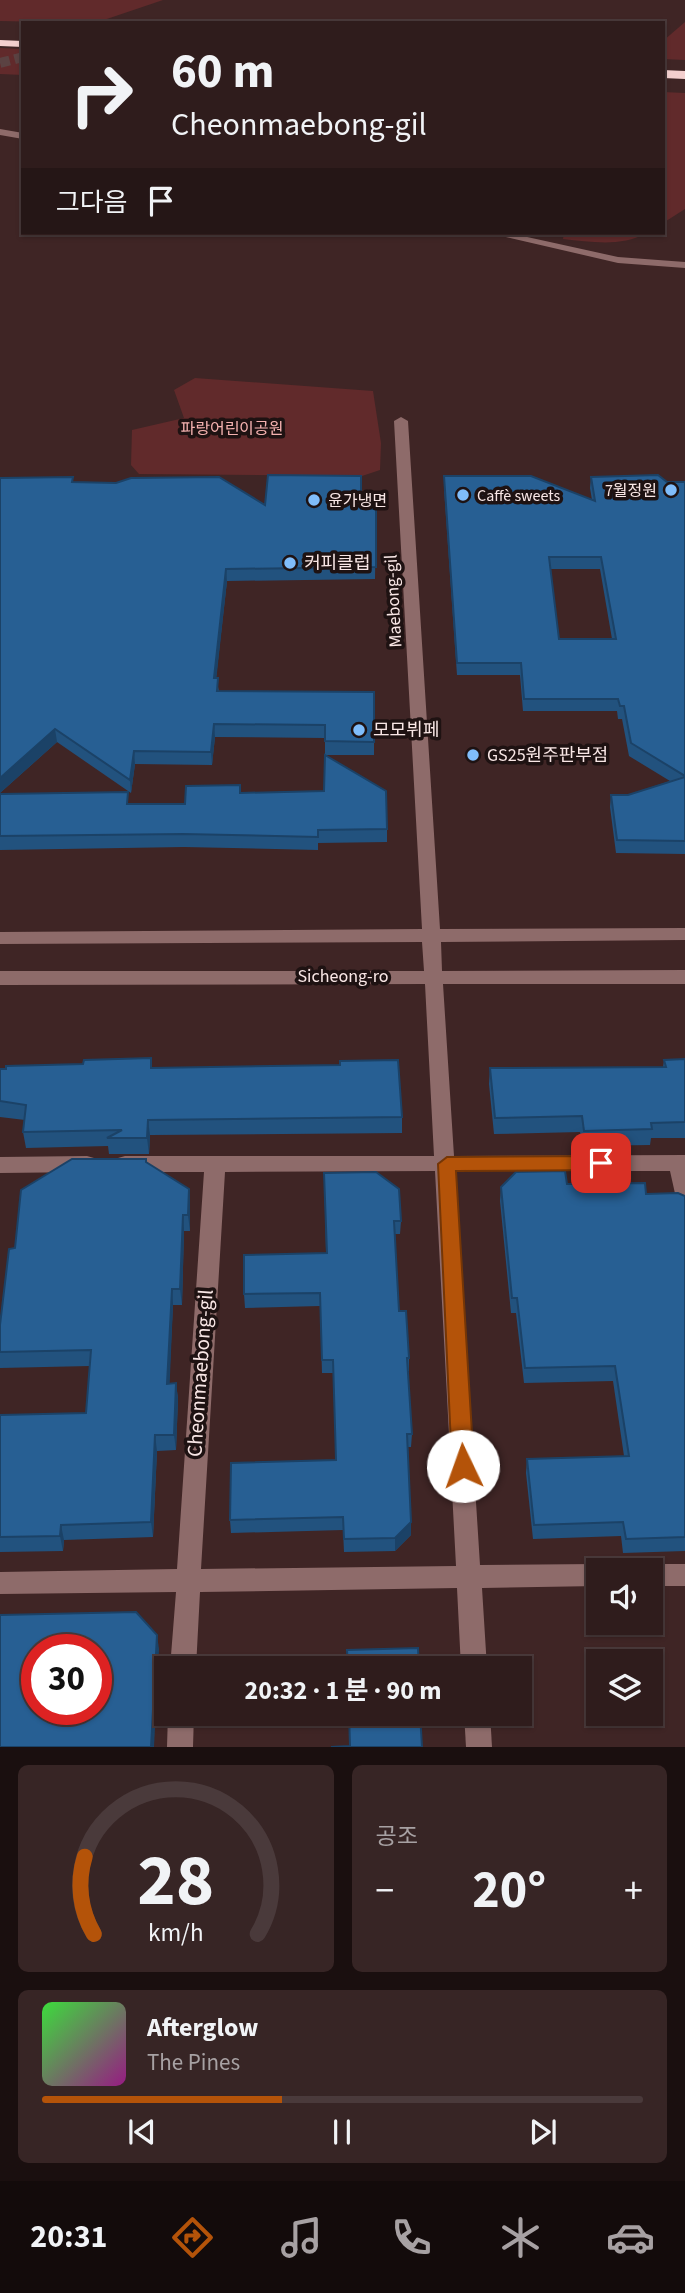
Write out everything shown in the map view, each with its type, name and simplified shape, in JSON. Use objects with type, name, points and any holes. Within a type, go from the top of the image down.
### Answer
[{"type":"highway","points":[[0,43],[21,44]]},
{"type":"highway","points":[[0,53],[21,54]]},
{"type":"highway","points":[[665,74],[685,75]]},
{"type":"highway","points":[[665,85],[685,86]]},
{"type":"street","points":[[0,132],[21,136]]},
{"type":"street","points":[[504,235],[618,260],[685,265]]},
{"type":"street","name":"Maebong-gil","points":[[401,421],[407,479],[429,935],[447,1164]]},
{"type":"street","points":[[0,938],[685,934]]},
{"type":"street","name":"Sicheong-ro","points":[[0,978],[432,975],[685,977]]},
{"type":"street","name":"Cheonmaebong-gil","points":[[183,1656],[186,1582],[215,1163]]},
{"type":"street","points":[[0,1165],[682,1163],[685,1201]]},
{"type":"street","points":[[447,1164],[473,1656]]},
{"type":"street","points":[[0,1583],[586,1575]]},
{"type":"street","points":[[663,1575],[685,1575]]},
{"type":"street","points":[[180,1747],[181,1726]]},
{"type":"street","points":[[478,1726],[479,1747]]},
{"type":"green space","points":[[0,0],[163,0],[101,21],[0,21]]},
{"type":"green space","points":[[685,22],[685,60],[665,59],[665,39]]},
{"type":"green space","points":[[0,48],[21,49],[21,75],[0,74]]},
{"type":"green space","points":[[665,92],[685,93],[685,209],[665,222]]},
{"type":"green space","points":[[564,235],[642,235],[606,242],[563,239]]},
{"type":"green space","name":"파랑어린이공원","points":[[195,378],[373,391],[381,443],[380,470],[362,476],[139,474],[131,465],[132,430],[184,418],[174,390]]},
{"type":"building","points":[[268,475],[361,476],[361,509],[376,509],[376,567],[226,569],[214,678],[218,678],[217,691],[374,692],[374,742],[325,741],[325,725],[214,724],[211,752],[134,751],[130,780],[55,729],[0,778],[0,478],[73,477],[72,482],[116,483],[131,478],[219,477],[265,505]]},
{"type":"building","points":[[658,475],[667,482],[685,482],[685,776],[631,743],[624,706],[620,706],[618,699],[524,699],[521,663],[457,663],[444,476],[531,476],[595,501],[591,477]],"holes":[[[549,557],[601,557],[616,639],[559,639]]]},
{"type":"building","points":[[325,755],[386,791],[387,829],[318,830],[318,837],[183,834],[0,836],[0,794],[128,792],[127,804],[185,804],[186,786],[240,785],[240,793],[324,791]]},
{"type":"building","points":[[685,777],[685,841],[617,840],[611,795],[628,795]]},
{"type":"building","points":[[151,1058],[151,1068],[340,1065],[340,1061],[398,1060],[402,1117],[148,1120],[147,1138],[107,1138],[122,1130],[23,1132],[26,1105],[0,1101],[0,1069],[6,1069],[6,1066],[83,1064],[84,1060]]},
{"type":"building","points":[[685,1059],[685,1122],[651,1123],[652,1129],[584,1131],[582,1116],[495,1118],[490,1068],[666,1067],[664,1060]]},
{"type":"building","points":[[72,1159],[146,1159],[146,1162],[189,1189],[188,1215],[183,1215],[180,1289],[172,1289],[167,1384],[176,1383],[174,1435],[155,1435],[151,1522],[61,1525],[60,1536],[0,1537],[0,1415],[86,1413],[91,1350],[0,1352],[0,1325],[9,1249],[15,1248],[21,1190]]},
{"type":"building","points":[[565,1171],[567,1184],[645,1183],[646,1194],[678,1193],[685,1196],[685,1537],[626,1539],[623,1522],[534,1525],[527,1459],[629,1456],[615,1366],[525,1368],[517,1298],[512,1298],[501,1187],[516,1172]]},
{"type":"building","points":[[376,1172],[399,1189],[401,1221],[394,1221],[399,1311],[406,1311],[409,1358],[412,1434],[407,1434],[411,1522],[395,1538],[344,1539],[343,1517],[230,1520],[231,1463],[336,1460],[333,1360],[322,1360],[320,1293],[244,1294],[244,1255],[327,1253],[324,1173]]},
{"type":"building","points":[[136,1612],[157,1635],[151,1747],[0,1747],[0,1615]]},
{"type":"building","points":[[418,1648],[418,1656],[347,1656],[347,1650]]},
{"type":"building","points":[[349,1726],[421,1726],[422,1747],[331,1747],[350,1746]]},
{"type":"tunnel","points":[[0,63],[21,58]]},
{"type":"place","name":"7월정원","points":[[671,490]]},
{"type":"place","name":"Caffè sweets","points":[[463,495]]},
{"type":"place","name":"윤가냉면","points":[[314,500]]},
{"type":"place","name":"커피클럽","points":[[290,563]]},
{"type":"place","name":"모모뷔페","points":[[359,730]]},
{"type":"place","name":"GS25원주판부점","points":[[473,755]]},
{"type":"route","points":[[463,1466],[447,1164],[601,1163]]}]
